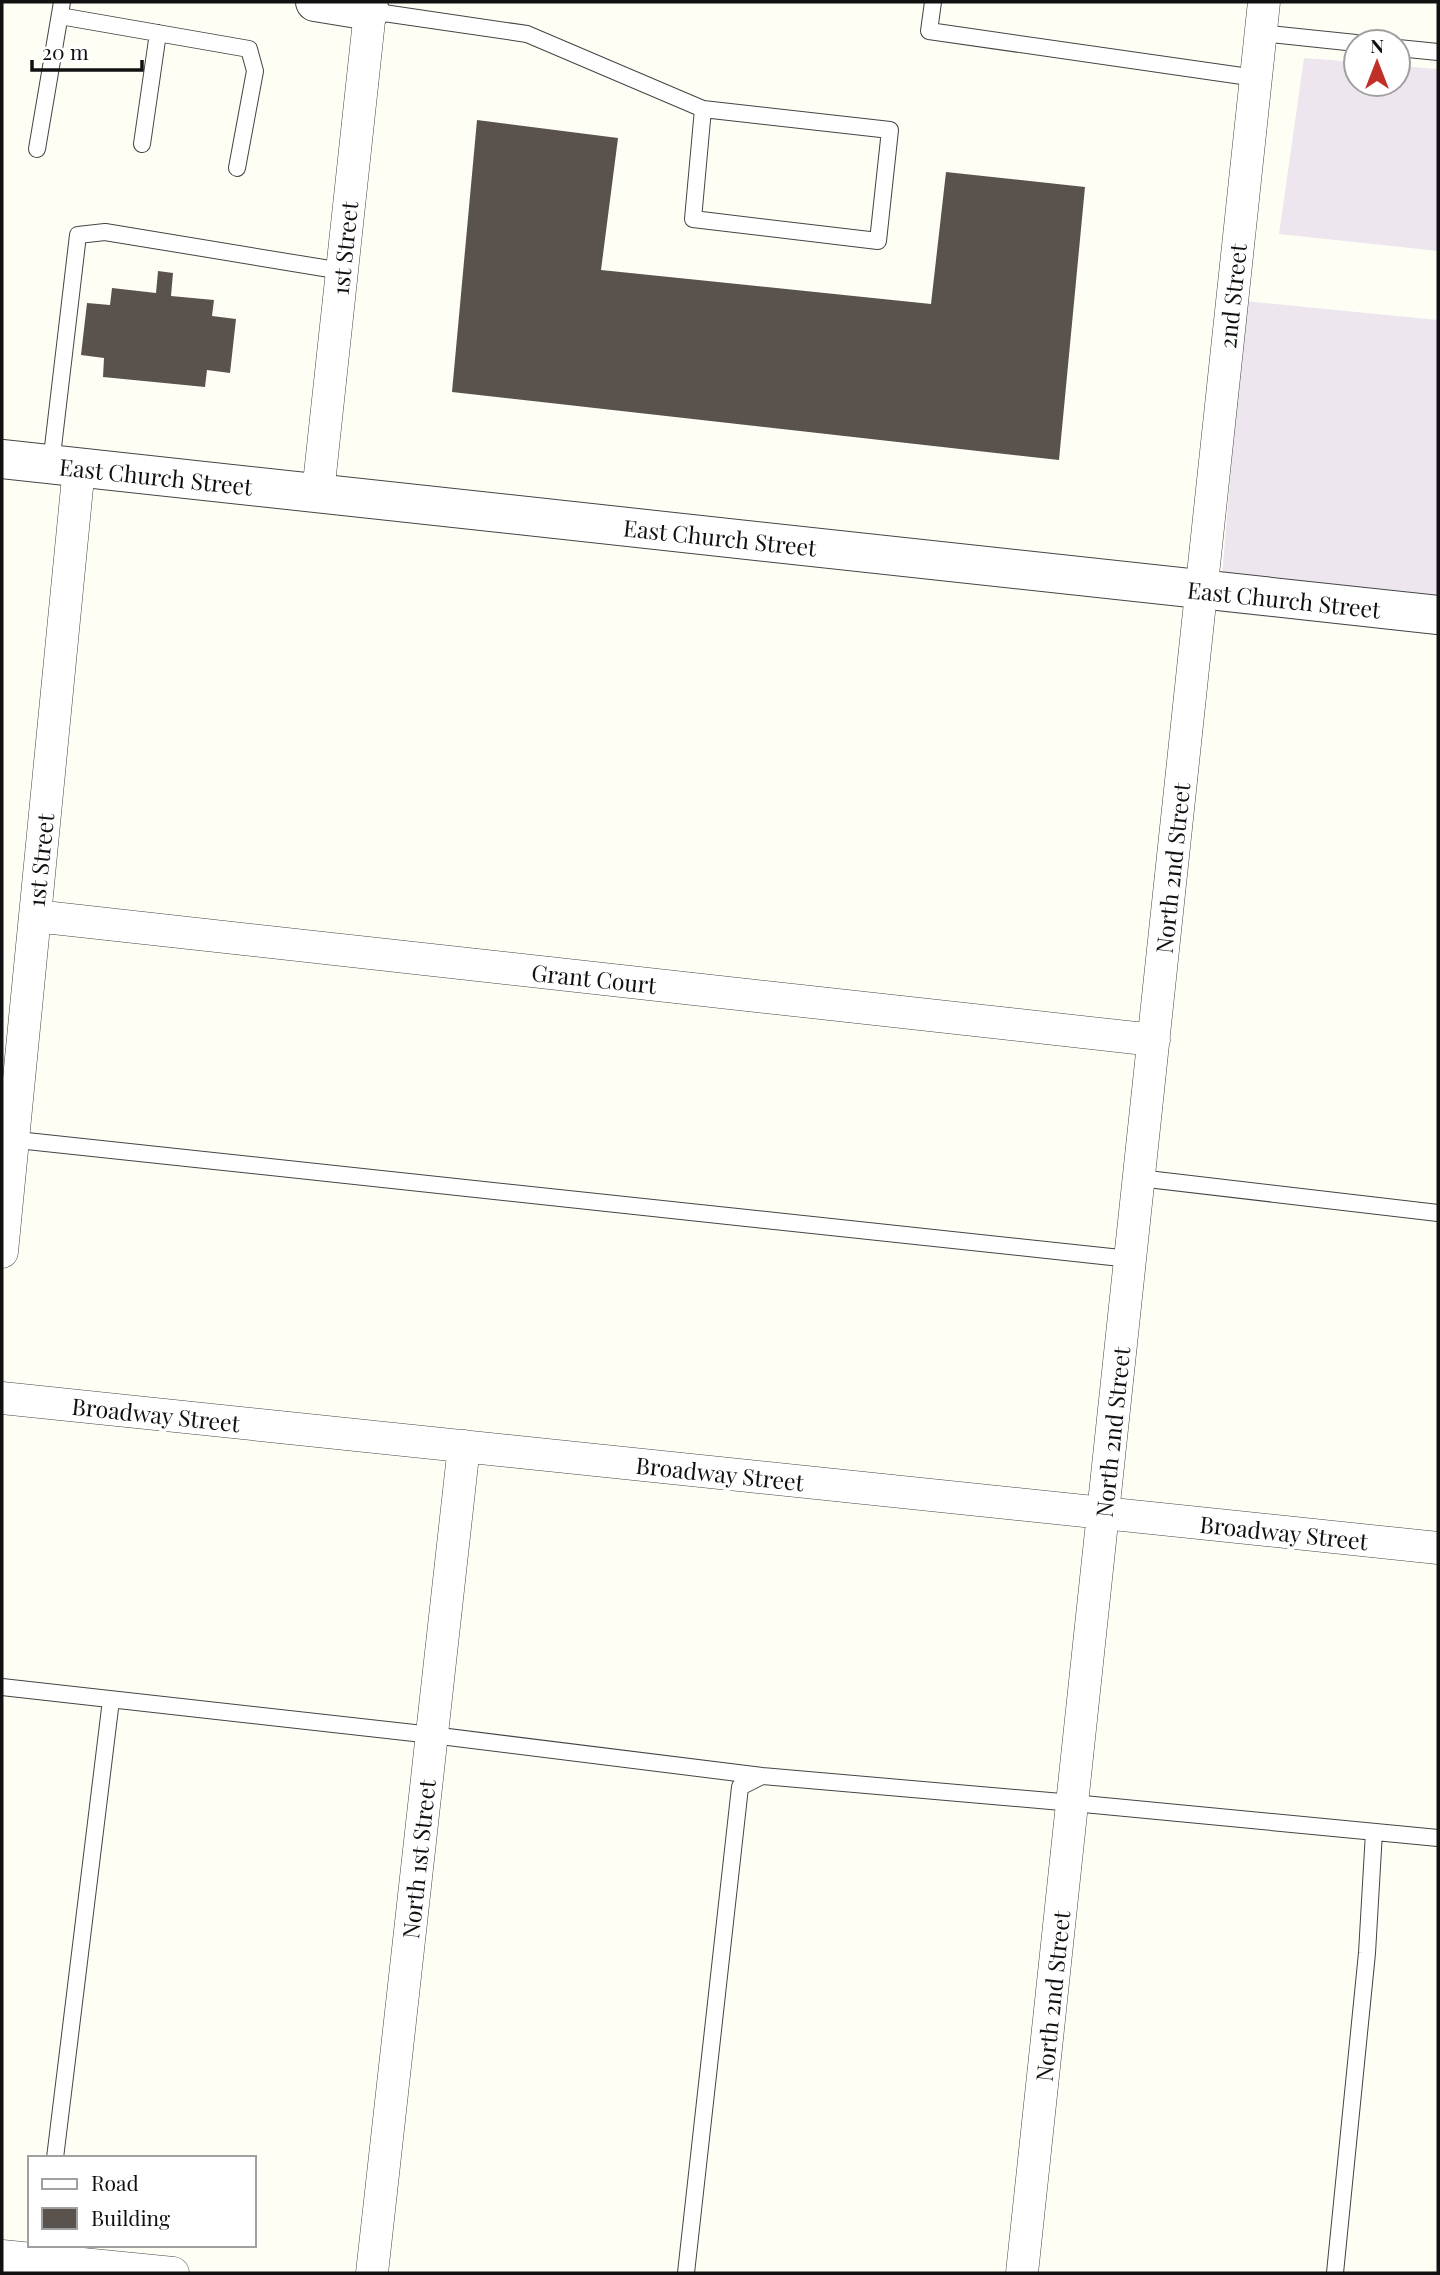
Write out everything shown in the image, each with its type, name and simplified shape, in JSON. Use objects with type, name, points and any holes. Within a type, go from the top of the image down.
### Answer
[{"type":"street","points":[[315,2],[370,6]]},
{"type":"street","name":"2nd Street","points":[[1201,590],[1264,2]]},
{"type":"street","name":"1st Street","points":[[318,494],[370,6]]},
{"type":"street","name":"East Church Street","points":[[2,459],[1438,615]]},
{"type":"street","name":"1st Street","points":[[2,1252],[7,1139],[35,916],[65,466]]},
{"type":"street","name":"North 2nd Street","points":[[1022,2273],[1201,590]]},
{"type":"street","name":"Grant Court","points":[[35,916],[1154,1040]]},
{"type":"street","name":"Broadway Street","points":[[2,1398],[1438,1548]]},
{"type":"street","name":"North 1st Street","points":[[372,2273],[464,1446]]},
{"type":"street","points":[[2,2256],[173,2273]]},
{"type":"lane","points":[[933,2],[929,31],[1256,78]]},
{"type":"lane","points":[[370,6],[527,34],[703,109],[890,130],[878,241],[693,219],[703,109]]},
{"type":"lane","points":[[37,149],[61,9],[158,33],[249,49],[255,71],[237,168]]},
{"type":"lane","points":[[142,144],[158,33]]},
{"type":"lane","points":[[1260,33],[1342,42]]},
{"type":"lane","points":[[1412,49],[1438,52]]},
{"type":"lane","points":[[65,466],[78,235],[105,232],[342,271]]},
{"type":"lane","points":[[7,1139],[1130,1259]]},
{"type":"lane","points":[[1139,1178],[1438,1213]]},
{"type":"lane","points":[[2,1687],[432,1735],[762,1776],[1438,1838]]},
{"type":"lane","points":[[55,2156],[111,1699]]},
{"type":"lane","points":[[686,2273],[740,1787],[762,1776]]},
{"type":"lane","points":[[1335,2273],[1367,1953],[1374,1832]]},
{"type":"shaded area","points":[[1304,58],[1342,61],[1342,98],[1412,98],[1412,67],[1438,69],[1438,251],[1279,234]]},
{"type":"shaded area","points":[[1245,301],[1438,320],[1438,635],[1219,612]]},
{"type":"building","points":[[477,120],[618,138],[601,270],[931,304],[946,172],[1085,187],[1059,460],[452,392]]},
{"type":"building","points":[[158,271],[173,273],[171,296],[214,300],[212,316],[236,319],[230,373],[207,370],[205,387],[103,377],[104,358],[81,355],[87,303],[110,305],[112,288],[156,293]]}]
